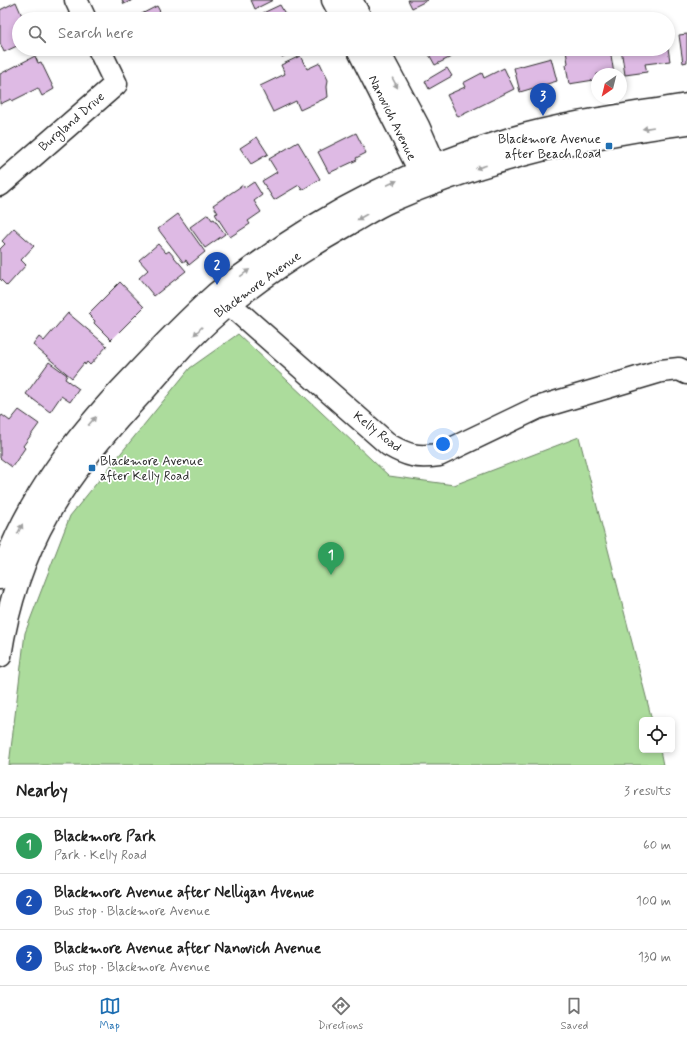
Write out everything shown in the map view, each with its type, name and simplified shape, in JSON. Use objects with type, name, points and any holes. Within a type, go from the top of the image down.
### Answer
[{"type":"street","points":[[76,0],[82,12]]},
{"type":"street","points":[[333,0],[339,12]]},
{"type":"street","points":[[350,0],[357,12]]},
{"type":"street","name":"Burgland Drive","points":[[0,185],[116,84],[102,56]]},
{"type":"street","name":"Nanovich Avenue","points":[[362,56],[385,100],[431,176]]},
{"type":"street","name":"Nanovich Avenue","points":[[381,56],[418,126],[431,176]]},
{"type":"street","name":"Blackmore Avenue","points":[[431,176],[511,139],[616,115],[687,105]]},
{"type":"street","name":"Blackmore Avenue","points":[[0,578],[14,541],[34,502],[61,462],[90,424],[124,385],[162,346],[223,299],[272,252],[319,222],[383,188],[606,134],[687,123]]},
{"type":"street","name":"Blackmore Avenue","points":[[0,656],[3,636],[24,560],[54,502],[104,433],[198,332],[223,299]]},
{"type":"street","name":"Kelly Road","points":[[223,299],[389,446],[405,454],[422,458],[439,455],[537,408],[661,371],[679,369],[687,372]]},
{"type":"green space","points":[[238,334],[389,476],[454,485],[579,437],[651,717],[639,717],[639,753],[661,753],[663,765],[9,765],[25,633],[70,516],[190,368]]},
{"type":"building","points":[[122,0],[133,0],[124,4]]},
{"type":"building","points":[[251,0],[273,0],[255,9]]},
{"type":"building","points":[[408,0],[428,0],[412,8]]},
{"type":"building","points":[[16,2],[20,12],[12,12],[12,48],[4,52],[0,43],[0,10]]},
{"type":"building","points":[[280,5],[284,12],[265,12]]},
{"type":"building","points":[[157,6],[160,12],[146,12]]},
{"type":"building","points":[[687,34],[687,62],[683,63],[679,35]]},
{"type":"building","points":[[35,56],[38,63],[41,62],[54,89],[42,96],[38,88],[12,101],[11,99],[0,104],[0,74]]},
{"type":"building","points":[[300,56],[307,69],[320,63],[328,80],[328,97],[300,110],[296,101],[273,112],[260,86],[285,74],[281,65]]},
{"type":"building","points":[[430,56],[453,56],[435,65]]},
{"type":"building","points":[[567,56],[611,56],[613,68],[591,68],[591,80],[569,84],[566,65],[568,63]]},
{"type":"building","points":[[622,56],[669,56],[670,61],[645,64],[647,72],[627,75],[627,68],[624,68]]},
{"type":"building","points":[[551,58],[557,81],[520,92],[514,68]]},
{"type":"building","points":[[447,68],[452,76],[429,89],[425,81]]},
{"type":"building","points":[[504,68],[514,89],[458,117],[447,95],[465,87],[463,83],[482,73],[484,78]]},
{"type":"building","points":[[356,133],[366,153],[356,158],[357,160],[329,173],[318,152]]},
{"type":"building","points":[[257,137],[268,154],[251,164],[240,148]]},
{"type":"building","points":[[298,142],[320,179],[302,190],[299,185],[274,200],[262,181],[277,172],[269,159]]},
{"type":"building","points":[[254,182],[262,195],[254,201],[261,212],[248,221],[250,224],[230,237],[215,214],[218,213],[213,205],[243,185],[245,188]]},
{"type":"building","points":[[178,214],[205,252],[189,265],[186,260],[183,262],[158,229]]},
{"type":"building","points":[[208,214],[212,220],[214,219],[225,234],[205,248],[190,227]]},
{"type":"building","points":[[14,228],[34,246],[21,260],[26,265],[7,286],[0,279],[0,249],[5,244],[2,241]]},
{"type":"building","points":[[158,244],[166,253],[169,251],[186,271],[154,296],[139,278],[148,270],[139,260]]},
{"type":"building","points":[[120,282],[144,307],[111,340],[94,323],[95,321],[88,314]]},
{"type":"building","points":[[68,313],[107,346],[90,365],[87,362],[85,365],[84,363],[72,378],[33,345],[39,337],[44,341]]},
{"type":"building","points":[[49,362],[67,375],[65,379],[79,389],[70,402],[61,396],[50,412],[26,394]]},
{"type":"building","points":[[19,410],[39,424],[23,446],[25,448],[12,467],[0,458],[0,418],[2,415],[10,421]]},
{"type":"place","name":"Blackmore Avenue after Nanovich Avenue","points":[[543,116]]},
{"type":"place","name":"Blackmore Avenue after Beach Road","points":[[609,146]]},
{"type":"place","name":"Blackmore Avenue after Nelligan Avenue","points":[[217,285]]},
{"type":"place","name":"Blackmore Avenue after Kelly Road","points":[[92,468]]},
{"type":"place","name":"Blackmore Park","points":[[331,575]]}]
